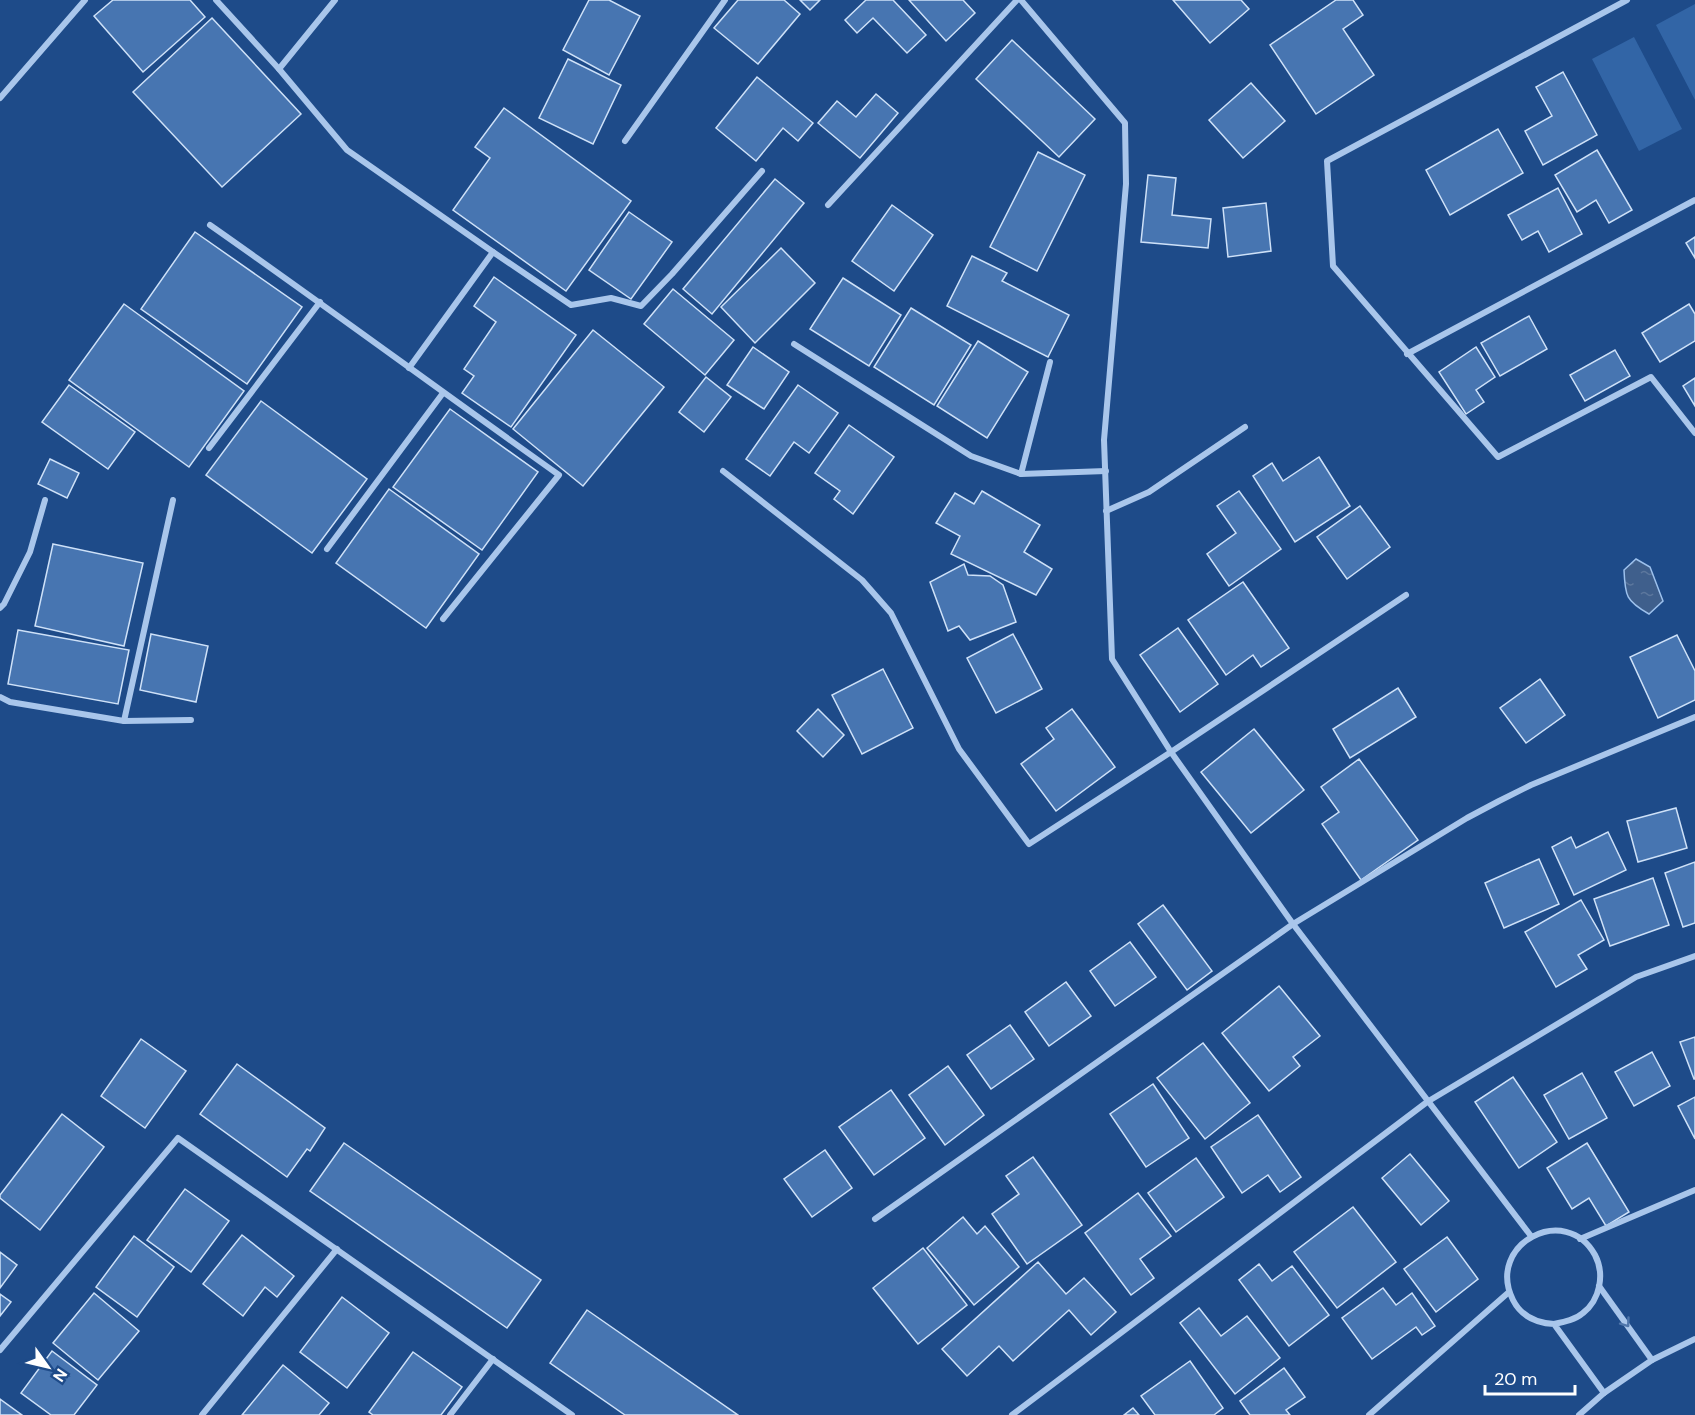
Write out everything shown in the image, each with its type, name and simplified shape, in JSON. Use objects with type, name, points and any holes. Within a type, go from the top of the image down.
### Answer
[{"type":"street","points":[[0,98],[85,0]]},
{"type":"street","points":[[216,0],[279,69],[347,150],[571,305],[611,298],[640,306],[672,274],[762,171]]},
{"type":"street","points":[[279,69],[335,0]]},
{"type":"street","points":[[625,141],[725,0]]},
{"type":"street","points":[[828,205],[1019,0],[1125,123],[1126,184],[1104,440],[1112,659],[1171,752],[1293,924],[1531,1236]]},
{"type":"street","points":[[1627,0],[1327,161],[1333,266],[1498,457],[1651,377],[1695,433]]},
{"type":"street","points":[[1407,354],[1695,200]]},
{"type":"street","points":[[210,225],[559,475],[443,619]]},
{"type":"street","points":[[409,368],[493,252]]},
{"type":"street","points":[[209,448],[320,302]]},
{"type":"street","points":[[794,344],[971,456],[1021,474],[1106,471]]},
{"type":"street","points":[[1021,474],[1050,362]]},
{"type":"street","points":[[327,549],[443,393]]},
{"type":"street","points":[[1106,511],[1149,492],[1245,427]]},
{"type":"street","points":[[723,471],[862,580],[891,613],[959,749],[1029,844],[1406,595]]},
{"type":"street","points":[[0,608],[30,552],[45,500]]},
{"type":"street","points":[[124,721],[173,500]]},
{"type":"street","points":[[0,697],[10,702],[124,721],[191,720]]},
{"type":"street","points":[[875,1219],[1293,924],[1467,818],[1499,801],[1531,785],[1695,717]]},
{"type":"street","points":[[1012,1415],[1427,1102],[1636,977],[1695,956]]},
{"type":"street","points":[[0,1350],[178,1138],[572,1415]]},
{"type":"street","points":[[1580,1239],[1695,1190]]},
{"type":"street","points":[[1550,1230],[1566,1232],[1580,1239],[1594,1254],[1600,1270],[1599,1286],[1594,1301],[1583,1313],[1569,1321],[1554,1324],[1543,1323],[1528,1317],[1516,1306],[1509,1292],[1507,1276],[1510,1260],[1519,1246],[1531,1236],[1550,1230]]},
{"type":"street","points":[[201,1415],[337,1249]]},
{"type":"street","points":[[1599,1286],[1652,1360]]},
{"type":"street","points":[[1369,1415],[1509,1292]]},
{"type":"street","points":[[1554,1324],[1604,1394]]},
{"type":"street","points":[[1579,1415],[1652,1360],[1695,1339]]},
{"type":"street","points":[[450,1415],[493,1359]]},
{"type":"shaded area","points":[[1695,4],[1695,100],[1656,25]]},
{"type":"shaded area","points":[[1634,37],[1682,129],[1639,151],[1592,59]]},
{"type":"water","points":[[1636,559],[1650,567],[1663,601],[1649,614],[1631,601],[1626,592],[1624,570]]},
{"type":"building","points":[[113,0],[190,0],[205,17],[143,72],[94,16]]},
{"type":"building","points":[[589,0],[609,0],[640,16],[609,75],[563,50]]},
{"type":"building","points":[[738,0],[784,0],[800,14],[758,64],[714,28]]},
{"type":"building","points":[[800,0],[820,0],[810,10]]},
{"type":"building","points":[[866,0],[893,0],[926,35],[907,53],[873,18],[857,33],[845,20]]},
{"type":"building","points":[[909,0],[963,0],[975,13],[946,41]]},
{"type":"building","points":[[1173,0],[1241,0],[1249,9],[1210,43]]},
{"type":"building","points":[[1336,0],[1353,0],[1363,15],[1343,29],[1374,75],[1316,114],[1270,45]]},
{"type":"building","points":[[212,18],[301,114],[222,187],[133,92]]},
{"type":"building","points":[[1012,40],[1095,119],[1059,157],[976,79]]},
{"type":"building","points":[[568,59],[621,85],[593,144],[539,118]]},
{"type":"building","points":[[1563,72],[1597,135],[1543,165],[1525,131],[1552,116],[1536,87]]},
{"type":"building","points":[[757,77],[813,123],[798,141],[783,128],[756,161],[716,128]]},
{"type":"building","points":[[1251,83],[1285,121],[1243,158],[1209,120]]},
{"type":"building","points":[[876,94],[898,113],[860,158],[818,123],[837,101],[856,117]]},
{"type":"building","points":[[504,108],[631,201],[566,291],[453,210],[490,158],[475,147]]},
{"type":"building","points":[[1498,129],[1523,173],[1450,215],[1426,170]]},
{"type":"building","points":[[1597,150],[1632,210],[1609,223],[1596,200],[1577,212],[1555,175]]},
{"type":"building","points":[[1038,152],[1085,175],[1037,271],[990,247]]},
{"type":"building","points":[[1148,175],[1176,178],[1172,215],[1211,219],[1208,248],[1141,242]]},
{"type":"building","points":[[775,179],[804,203],[712,314],[683,289]]},
{"type":"building","points":[[1558,188],[1582,234],[1549,252],[1538,231],[1522,240],[1508,215]]},
{"type":"building","points":[[1266,203],[1271,251],[1228,257],[1223,208]]},
{"type":"building","points":[[892,205],[933,235],[894,291],[852,261]]},
{"type":"building","points":[[629,212],[672,242],[631,299],[589,270]]},
{"type":"building","points":[[195,232],[302,307],[247,384],[141,309]]},
{"type":"building","points":[[1695,237],[1695,258],[1686,243]]},
{"type":"building","points":[[781,248],[815,283],[755,343],[721,307]]},
{"type":"building","points":[[972,256],[1007,273],[1002,281],[1069,315],[1048,357],[947,306]]},
{"type":"building","points":[[494,277],[576,335],[511,427],[462,393],[474,376],[464,369],[496,322],[474,306]]},
{"type":"building","points":[[843,278],[901,315],[869,366],[810,329]]},
{"type":"building","points":[[673,289],[734,340],[705,375],[644,324]]},
{"type":"building","points":[[124,304],[244,391],[189,467],[69,380]]},
{"type":"building","points":[[1689,304],[1695,314],[1695,341],[1660,362],[1642,333]]},
{"type":"building","points":[[911,308],[971,345],[934,405],[874,367]]},
{"type":"building","points":[[1529,316],[1547,349],[1500,376],[1481,343]]},
{"type":"building","points":[[593,330],[664,387],[583,486],[513,429]]},
{"type":"building","points":[[978,341],[1028,372],[987,438],[937,406]]},
{"type":"building","points":[[753,347],[789,372],[764,409],[727,385]]},
{"type":"building","points":[[1476,347],[1495,377],[1476,390],[1484,402],[1466,414],[1439,372]]},
{"type":"building","points":[[1615,350],[1630,376],[1585,401],[1570,375]]},
{"type":"building","points":[[706,377],[731,397],[704,432],[679,412]]},
{"type":"building","points":[[1695,378],[1695,406],[1683,386]]},
{"type":"building","points":[[69,385],[135,432],[108,469],[42,422]]},
{"type":"building","points":[[798,385],[838,413],[809,453],[794,442],[770,476],[746,459]]},
{"type":"building","points":[[261,401],[367,479],[312,553],[206,475]]},
{"type":"building","points":[[450,409],[538,472],[482,550],[393,487]]},
{"type":"building","points":[[849,425],[894,457],[853,514],[834,499],[840,491],[815,473]]},
{"type":"building","points":[[1319,457],[1350,506],[1295,542],[1253,476],[1272,463],[1283,481]]},
{"type":"building","points":[[50,459],[79,473],[67,498],[38,484]]},
{"type":"building","points":[[389,489],[479,554],[426,628],[336,563]]},
{"type":"building","points":[[982,491],[1040,525],[1024,552],[1052,569],[1036,595],[951,554],[960,536],[936,523],[955,493],[974,504]]},
{"type":"building","points":[[1239,491],[1281,549],[1229,586],[1207,554],[1236,533],[1217,506]]},
{"type":"building","points":[[1360,506],[1390,547],[1347,579],[1317,537]]},
{"type":"building","points":[[53,544],[143,563],[124,646],[35,626]]},
{"type":"building","points":[[964,564],[968,575],[990,576],[1003,585],[1016,622],[970,640],[959,626],[948,631],[930,582]]},
{"type":"building","points":[[1243,582],[1289,648],[1261,667],[1253,655],[1226,675],[1188,620]]},
{"type":"building","points":[[1178,628],[1218,684],[1180,712],[1140,655]]},
{"type":"building","points":[[18,630],[129,650],[118,704],[8,684]]},
{"type":"building","points":[[151,634],[208,646],[196,702],[140,690]]},
{"type":"building","points":[[1013,634],[1042,689],[996,713],[967,658]]},
{"type":"building","points":[[1677,635],[1695,671],[1695,700],[1658,718],[1630,657]]},
{"type":"building","points":[[883,669],[913,728],[862,754],[832,695]]},
{"type":"building","points":[[1540,679],[1565,715],[1526,743],[1500,708]]},
{"type":"building","points":[[1398,688],[1416,717],[1350,758],[1333,729]]},
{"type":"building","points":[[818,709],[844,735],[823,757],[797,731]]},
{"type":"building","points":[[1072,709],[1115,767],[1056,811],[1021,764],[1054,739],[1046,728]]},
{"type":"building","points":[[1254,729],[1304,790],[1251,833],[1201,772]]},
{"type":"building","points":[[1359,759],[1418,840],[1361,880],[1322,824],[1339,812],[1321,787]]},
{"type":"building","points":[[1676,808],[1687,848],[1638,862],[1627,821]]},
{"type":"building","points":[[1608,832],[1626,870],[1574,895],[1552,847],[1571,837],[1576,848]]},
{"type":"building","points":[[1539,859],[1559,904],[1504,928],[1485,883]]},
{"type":"building","points":[[1695,862],[1695,923],[1683,927],[1665,873]]},
{"type":"building","points":[[1653,878],[1669,925],[1610,946],[1594,899]]},
{"type":"building","points":[[1581,900],[1604,940],[1578,955],[1587,969],[1556,987],[1525,932]]},
{"type":"building","points":[[1163,905],[1212,971],[1187,990],[1138,924]]},
{"type":"building","points":[[1130,942],[1156,977],[1115,1006],[1090,971]]},
{"type":"building","points":[[1066,982],[1091,1016],[1049,1046],[1025,1012]]},
{"type":"building","points":[[1279,986],[1320,1036],[1293,1057],[1300,1066],[1269,1091],[1222,1033]]},
{"type":"building","points":[[1010,1025],[1034,1059],[991,1089],[967,1055]]},
{"type":"building","points":[[1695,1037],[1695,1079],[1694,1079],[1680,1042]]},
{"type":"building","points":[[141,1039],[186,1071],[145,1128],[101,1096]]},
{"type":"building","points":[[1203,1043],[1250,1103],[1205,1139],[1157,1078]]},
{"type":"building","points":[[1652,1052],[1670,1086],[1634,1106],[1615,1072]]},
{"type":"building","points":[[237,1064],[325,1128],[310,1151],[307,1149],[287,1177],[200,1114]]},
{"type":"building","points":[[948,1066],[984,1115],[945,1145],[909,1095]]},
{"type":"building","points":[[1582,1073],[1607,1118],[1569,1139],[1544,1095]]},
{"type":"building","points":[[1513,1077],[1557,1142],[1519,1168],[1475,1102]]},
{"type":"building","points":[[1153,1084],[1189,1138],[1146,1167],[1110,1114]]},
{"type":"building","points":[[891,1090],[925,1138],[874,1175],[839,1127]]},
{"type":"building","points":[[1695,1097],[1695,1139],[1678,1106]]},
{"type":"building","points":[[62,1114],[104,1147],[40,1230],[0,1198],[0,1195]]},
{"type":"building","points":[[1258,1115],[1301,1177],[1280,1192],[1268,1175],[1242,1193],[1211,1147]]},
{"type":"building","points":[[344,1143],[541,1280],[507,1328],[310,1191]]},
{"type":"building","points":[[1587,1143],[1629,1212],[1606,1226],[1589,1198],[1572,1209],[1547,1168]]},
{"type":"building","points":[[825,1150],[852,1188],[812,1217],[784,1179]]},
{"type":"building","points":[[1410,1154],[1449,1201],[1421,1225],[1382,1178]]},
{"type":"building","points":[[1033,1157],[1082,1225],[1027,1264],[992,1214],[1019,1194],[1006,1176]]},
{"type":"building","points":[[1196,1158],[1224,1197],[1176,1232],[1148,1193]]},
{"type":"building","points":[[185,1189],[229,1221],[191,1272],[147,1240]]},
{"type":"building","points":[[1138,1193],[1171,1236],[1140,1259],[1154,1278],[1131,1295],[1085,1233]]},
{"type":"building","points":[[1353,1207],[1396,1262],[1337,1308],[1294,1252]]},
{"type":"building","points":[[963,1217],[977,1234],[985,1226],[1019,1267],[974,1305],[927,1248]]},
{"type":"building","points":[[242,1235],[294,1276],[277,1297],[265,1287],[243,1316],[203,1284]]},
{"type":"building","points":[[134,1236],[174,1267],[137,1317],[96,1287]]},
{"type":"building","points":[[1447,1237],[1478,1279],[1436,1312],[1404,1269]]},
{"type":"building","points":[[923,1248],[967,1305],[918,1344],[873,1288]]},
{"type":"building","points":[[0,1252],[17,1265],[0,1288]]},
{"type":"building","points":[[1038,1262],[1066,1294],[1084,1278],[1116,1312],[1091,1335],[1069,1310],[1013,1361],[999,1346],[967,1376],[942,1349]]},
{"type":"building","points":[[1259,1264],[1272,1281],[1292,1266],[1329,1315],[1289,1346],[1239,1280]]},
{"type":"building","points":[[1383,1288],[1396,1305],[1412,1293],[1435,1326],[1422,1335],[1416,1327],[1372,1359],[1342,1318]]},
{"type":"building","points":[[94,1293],[139,1331],[98,1380],[53,1343]]},
{"type":"building","points":[[0,1294],[11,1302],[0,1316]]},
{"type":"building","points":[[342,1297],[389,1333],[347,1388],[300,1352]]},
{"type":"building","points":[[1199,1308],[1221,1336],[1247,1316],[1280,1358],[1235,1394],[1180,1323]]},
{"type":"building","points":[[587,1310],[738,1415],[625,1415],[550,1363]]},
{"type":"building","points":[[52,1351],[97,1385],[74,1415],[51,1415],[21,1393]]},
{"type":"building","points":[[413,1352],[462,1387],[441,1415],[373,1415],[369,1412]]},
{"type":"building","points":[[1190,1361],[1223,1408],[1214,1415],[1155,1415],[1141,1396]]},
{"type":"building","points":[[283,1365],[329,1403],[319,1415],[242,1415]]},
{"type":"building","points":[[1284,1368],[1305,1397],[1286,1410],[1290,1415],[1250,1415],[1240,1401]]},
{"type":"building","points":[[0,1399],[22,1415],[0,1415]]},
{"type":"building","points":[[1133,1408],[1139,1415],[1124,1415]]}]
